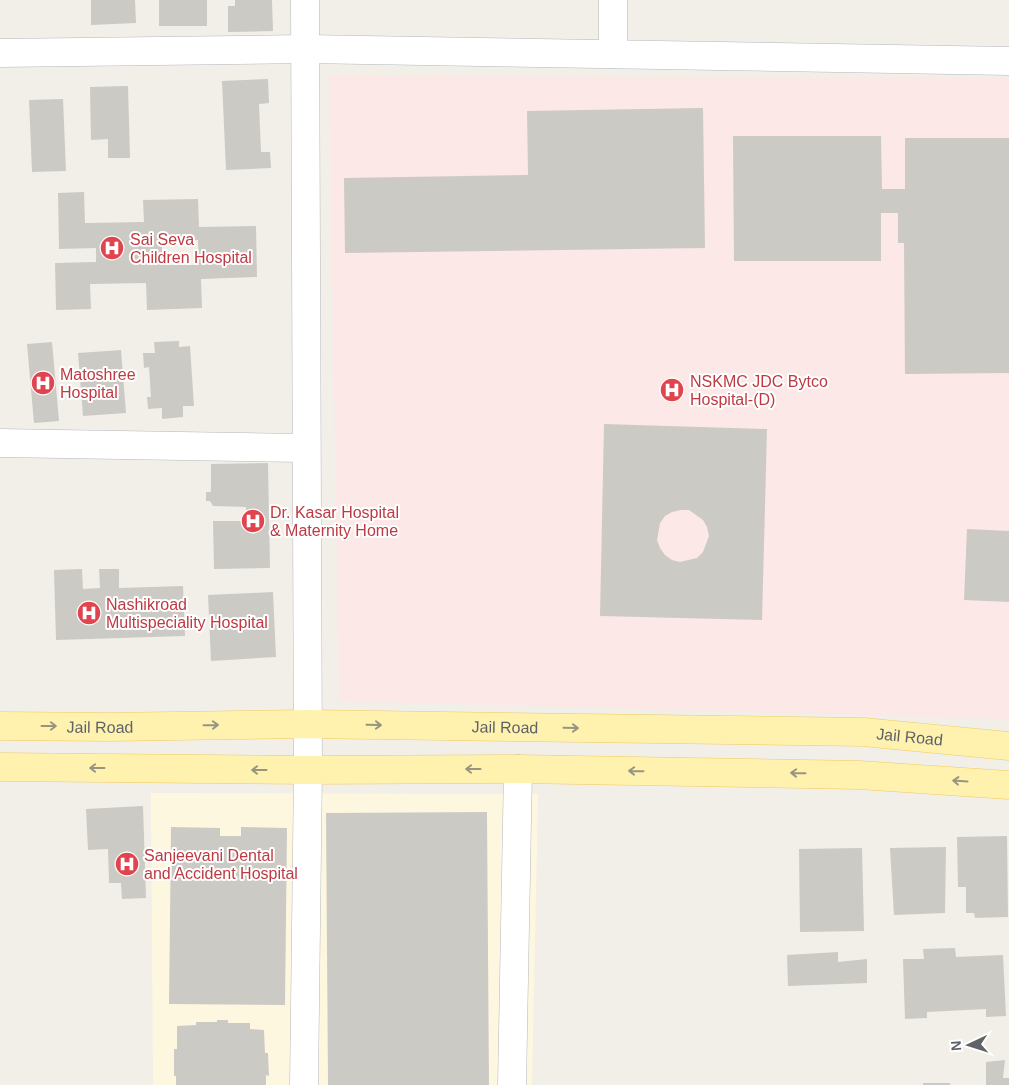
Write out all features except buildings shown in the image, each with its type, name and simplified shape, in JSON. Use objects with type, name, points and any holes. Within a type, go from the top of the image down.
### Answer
[{"type":"main road","name":"Jail Road","points":[[0,726],[110,727],[308,724],[863,732],[1009,746]]},
{"type":"main road","points":[[0,767],[308,770],[518,769],[858,774],[1009,785]]},
{"type":"street","points":[[304,1085],[308,770],[305,0]]},
{"type":"street","points":[[613,0],[613,54]]},
{"type":"street","points":[[0,53],[305,49],[1009,61]]},
{"type":"street","points":[[0,443],[306,448]]},
{"type":"street","points":[[512,1085],[518,769]]},
{"type":"shaded area","name":"NSKMC JDC Bytco Hospital-(D)","points":[[329,76],[1009,78],[1009,719],[339,701]]},
{"type":"shaded area","points":[[151,793],[538,794],[532,1085],[153,1085]]},
{"type":"place","name":"Sai Seva Children Hospital","points":[[112,248]]},
{"type":"place","name":"Matoshree Hospital","points":[[43,383]]},
{"type":"place","name":"NSKMC JDC Bytco Hospital-(D)","points":[[672,390]]},
{"type":"place","name":"Dr. Kasar Hospital & Maternity Home","points":[[253,521]]},
{"type":"place","name":"Nashikroad Multispeciality Hospital","points":[[89,613]]},
{"type":"place","name":"Sanjeevani Dental and Accident Hospital","points":[[127,864]]}]
